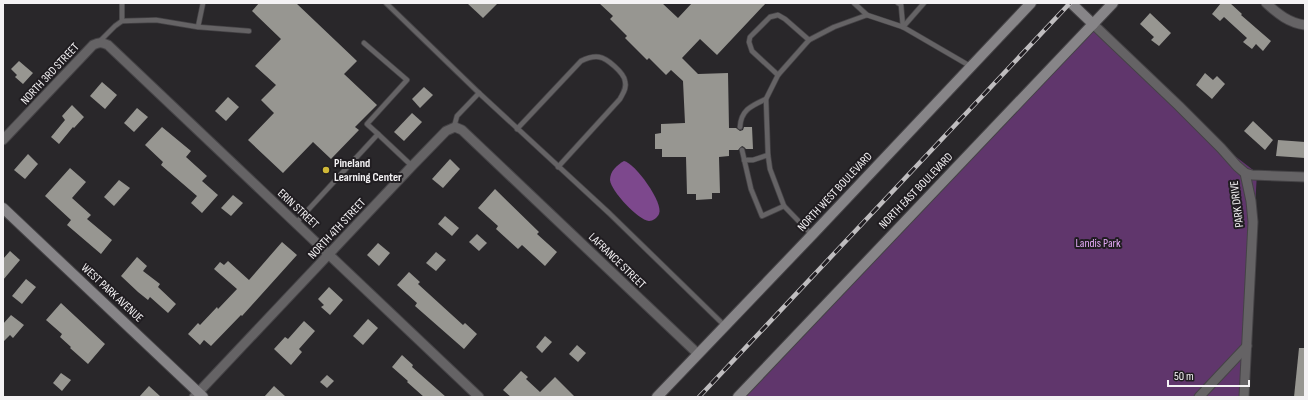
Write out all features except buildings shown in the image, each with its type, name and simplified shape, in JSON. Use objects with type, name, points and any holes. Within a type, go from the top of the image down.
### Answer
[{"type":"main road","name":"NORTH WEST BOULEVARD","points":[[657,397],[1031,3]]},
{"type":"main road","points":[[1071,3],[1093,24]]},
{"type":"main road","name":"NORTH EAST BOULEVARD","points":[[738,397],[1113,3]]},
{"type":"main road","name":"WEST PARK AVENUE","points":[[3,208],[198,396]]},
{"type":"street","points":[[1266,3],[1281,16],[1294,23],[1305,24]]},
{"type":"street","name":"PARK DRIVE","points":[[1093,24],[1210,137],[1237,166],[1246,173],[1252,201],[1253,222],[1244,397]]},
{"type":"street","name":"NORTH 3RD STREET","points":[[3,140],[93,45],[98,43]]},
{"type":"street","name":"ERIN STREET","points":[[98,43],[108,45],[479,397]]},
{"type":"street","name":"NORTH 4TH STREET","points":[[198,396],[412,166],[446,131],[454,127]]},
{"type":"street","name":"LAFRANCE STREET","points":[[454,127],[462,130],[698,354]]},
{"type":"street","points":[[1246,173],[1252,175],[1305,178]]},
{"type":"street","points":[[1199,397],[1247,346]]},
{"type":"lane","points":[[122,3],[122,21]]},
{"type":"lane","points":[[198,27],[203,3]]},
{"type":"lane","points":[[386,3],[725,326]]},
{"type":"lane","points":[[854,3],[866,15],[903,27],[970,66]]},
{"type":"lane","points":[[898,3],[901,5],[903,27]]},
{"type":"lane","points":[[903,27],[924,3]]},
{"type":"lane","points":[[778,75],[752,50],[749,42],[750,37],[770,16],[778,15],[785,19],[809,40]]},
{"type":"lane","points":[[812,235],[784,206],[770,169],[768,156],[766,99],[778,75],[809,40],[834,27],[866,15]]},
{"type":"lane","points":[[98,43],[122,21],[156,20],[198,27],[249,31]]},
{"type":"lane","points":[[364,43],[407,80],[367,124],[412,166]]},
{"type":"lane","points":[[517,129],[581,61],[589,57],[600,57],[611,63],[626,81],[625,90],[616,103],[558,167]]},
{"type":"lane","points":[[454,127],[457,116],[479,93]]},
{"type":"lane","points":[[740,127],[741,120],[748,108],[766,99]]},
{"type":"lane","points":[[296,223],[378,134]]},
{"type":"lane","points":[[742,150],[751,189],[762,216],[784,206]]},
{"type":"lane","points":[[744,160],[753,160],[768,156]]},
{"type":"green space","name":"Landis Park","points":[[1093,24],[1209,136],[1257,173],[1244,397],[738,397]]},
{"type":"shaded area","points":[[624,161],[629,163],[648,184],[657,201],[659,214],[653,220],[649,221],[638,216],[620,198],[612,185],[610,177],[613,171],[616,166]]},
{"type":"railway","points":[[699,397],[1070,3]]},
{"type":"place","name":"Pineland Learning Center","points":[[326,170]]}]
